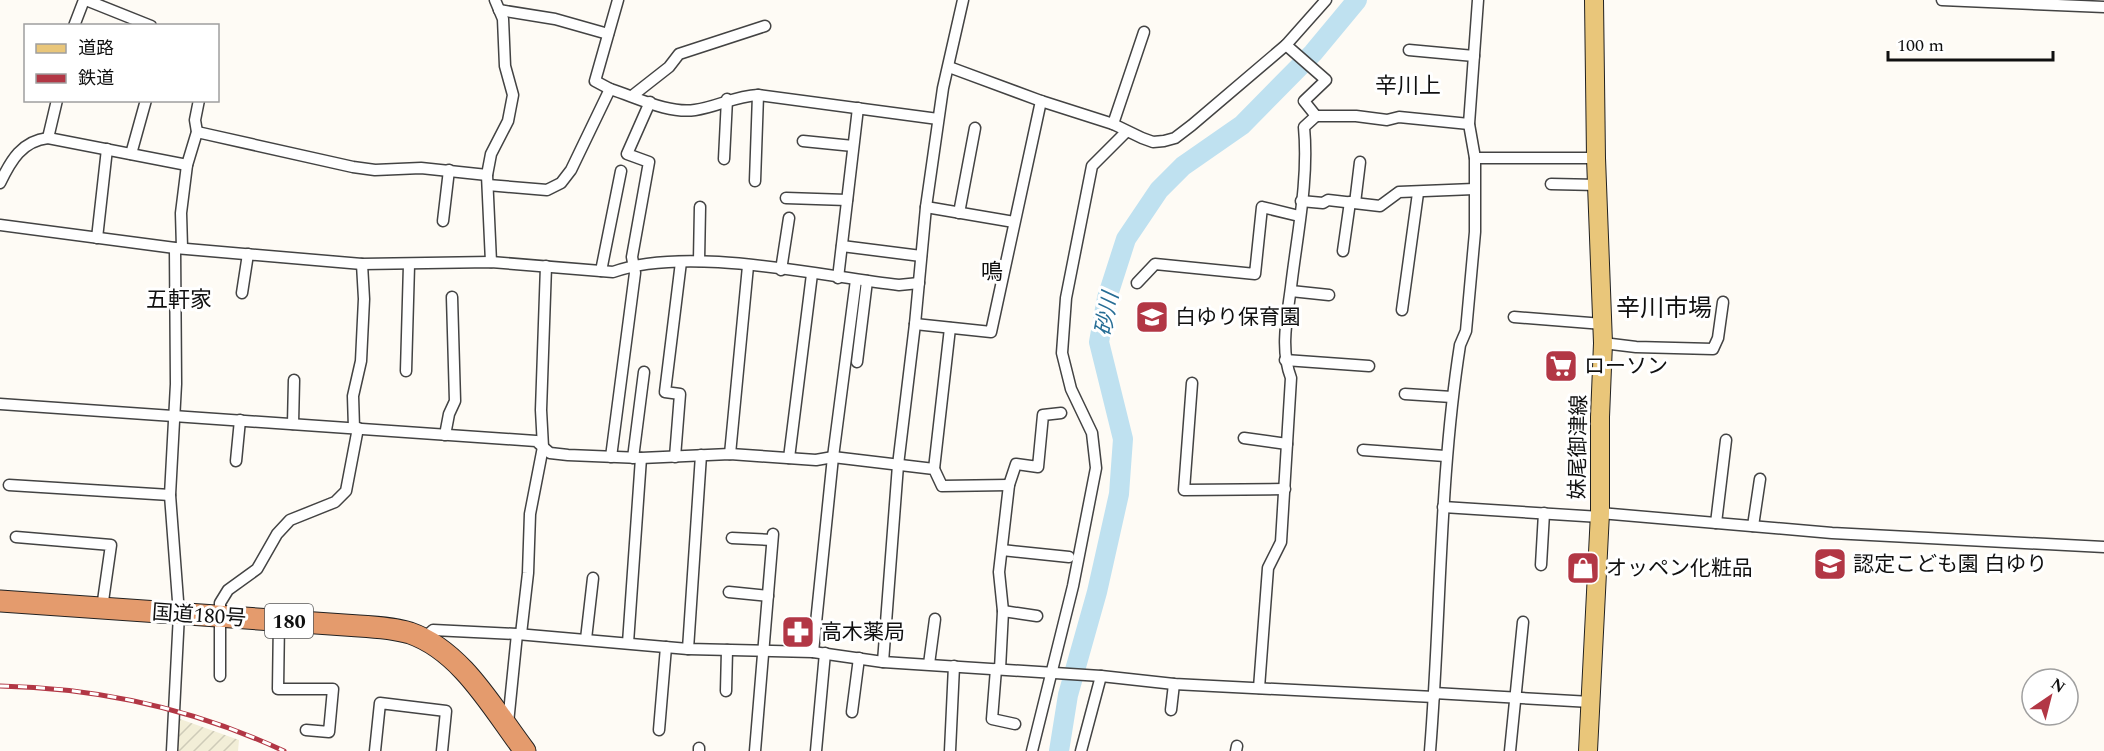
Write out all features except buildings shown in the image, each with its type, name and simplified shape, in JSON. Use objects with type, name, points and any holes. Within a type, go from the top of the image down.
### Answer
[{"type":"highway","name":"国道180号","points":[[0,602],[394,629],[423,639],[458,664],[525,751]]},
{"type":"main road","name":"妹尾御津線","points":[[1588,751],[1600,515],[1603,343],[1596,158],[1594,0]]},
{"type":"street","points":[[75,24],[85,0],[146,24]]},
{"type":"street","points":[[618,0],[595,81],[610,89],[681,111],[698,110],[727,99],[758,95],[938,119]]},
{"type":"street","points":[[883,662],[898,465],[926,207],[938,119],[963,0]]},
{"type":"street","points":[[949,67],[1041,101],[1113,124],[1126,132],[1153,142],[1175,138],[1286,45],[1326,0]]},
{"type":"street","points":[[1430,751],[1445,456],[1460,345],[1466,331],[1474,232],[1475,158],[1469,124],[1478,0]]},
{"type":"street","points":[[1942,0],[2104,7]]},
{"type":"street","points":[[497,5],[608,34]]},
{"type":"street","points":[[491,262],[488,180],[491,154],[508,121],[513,95],[505,66],[503,19],[497,5]]},
{"type":"street","points":[[632,96],[669,67],[679,54],[765,26]]},
{"type":"street","points":[[1113,124],[1144,32]]},
{"type":"street","points":[[1286,45],[1326,80],[1304,101],[1316,116]]},
{"type":"street","points":[[1409,50],[1474,56]]},
{"type":"street","points":[[197,132],[352,167],[449,170],[536,190],[547,190],[561,183],[571,170],[610,89]]},
{"type":"street","points":[[755,181],[758,95]]},
{"type":"street","points":[[724,159],[727,99]]},
{"type":"street","points":[[915,324],[991,332],[1041,101]]},
{"type":"street","points":[[48,138],[57,102]]},
{"type":"street","points":[[131,154],[145,102]]},
{"type":"street","points":[[172,751],[179,614],[170,495],[176,384],[178,248],[187,165],[197,132],[195,120],[199,102]]},
{"type":"street","points":[[611,457],[635,273],[632,265],[649,162],[627,154],[650,102]]},
{"type":"street","points":[[838,278],[858,108]]},
{"type":"street","points":[[1259,688],[1268,568],[1281,542],[1291,378],[1285,360],[1305,163],[1304,128],[1316,116],[1356,116],[1387,120],[1399,117],[1469,124]]},
{"type":"street","points":[[959,213],[975,128]]},
{"type":"street","points":[[1032,751],[1073,586],[1097,456],[1092,433],[1065,370],[1062,353],[1062,323],[1084,194],[1092,166],[1126,132]]},
{"type":"street","points":[[0,183],[16,154],[27,144],[48,138],[187,165]]},
{"type":"street","points":[[803,141],[853,146]]},
{"type":"street","points":[[97,238],[107,149]]},
{"type":"street","points":[[1475,158],[1596,158]]},
{"type":"street","points":[[1343,251],[1360,162]]},
{"type":"street","points":[[443,221],[449,170]]},
{"type":"street","points":[[601,271],[621,171]]},
{"type":"street","points":[[1551,184],[1598,185]]},
{"type":"street","points":[[1301,201],[1380,206],[1399,192],[1473,189]]},
{"type":"street","points":[[1402,309],[1418,193]]},
{"type":"street","points":[[786,198],[847,200]]},
{"type":"street","points":[[699,261],[700,207]]},
{"type":"street","points":[[926,207],[1014,222]]},
{"type":"street","points":[[1137,283],[1155,264],[1254,274],[1262,207],[1299,216]]},
{"type":"street","points":[[781,270],[789,218]]},
{"type":"street","points":[[0,225],[178,248],[362,264],[491,262],[613,272],[632,265],[699,261],[899,285],[919,283]]},
{"type":"street","points":[[842,246],[921,256]]},
{"type":"street","points":[[242,293],[248,254]]},
{"type":"street","points":[[675,457],[680,394],[665,392],[681,262]]},
{"type":"street","points":[[220,676],[220,603],[228,590],[257,569],[277,534],[290,520],[335,502],[346,491],[356,428],[353,396],[361,360],[362,264]]},
{"type":"street","points":[[406,371],[409,265]]},
{"type":"street","points":[[508,728],[528,573],[530,514],[543,447],[541,410],[546,266]]},
{"type":"street","points":[[730,454],[748,266]]},
{"type":"street","points":[[789,458],[812,274]]},
{"type":"street","points":[[856,362],[862,281]]},
{"type":"street","points":[[813,652],[833,457],[862,281]]},
{"type":"street","points":[[1291,291],[1329,295]]},
{"type":"street","points":[[446,435],[449,414],[455,401],[452,297]]},
{"type":"street","points":[[1603,343],[1636,347],[1713,349],[1718,338],[1723,302]]},
{"type":"street","points":[[1514,317],[1603,324]]},
{"type":"street","points":[[950,328],[934,470],[942,486],[1009,485]]},
{"type":"street","points":[[1285,360],[1369,366]]},
{"type":"street","points":[[628,643],[637,458],[644,372]]},
{"type":"street","points":[[293,424],[294,380]]},
{"type":"street","points":[[1192,383],[1184,490],[1285,489]]},
{"type":"street","points":[[1405,394],[1452,397]]},
{"type":"street","points":[[0,404],[536,441],[550,453],[637,458],[730,454],[816,460],[833,457],[934,470]]},
{"type":"street","points":[[1015,724],[992,719],[1003,611],[999,572],[1009,485],[1016,464],[1038,467],[1043,415],[1061,413]]},
{"type":"street","points":[[236,462],[240,420]]},
{"type":"street","points":[[1244,438],[1287,444]]},
{"type":"street","points":[[1716,523],[1726,440]]},
{"type":"street","points":[[1364,450],[1445,456]]},
{"type":"street","points":[[688,649],[700,456]]},
{"type":"street","points":[[1753,526],[1760,479]]},
{"type":"street","points":[[9,485],[170,495]]},
{"type":"street","points":[[1443,507],[1600,515],[1832,533],[2104,547]]},
{"type":"street","points":[[1541,565],[1544,513]]},
{"type":"street","points":[[16,537],[111,545],[102,608]]},
{"type":"street","points":[[732,538],[772,537],[755,751]]},
{"type":"street","points":[[1002,550],[1069,557]]},
{"type":"street","points":[[586,639],[593,578]]},
{"type":"street","points":[[729,592],[768,596]]},
{"type":"street","points":[[1003,611],[1037,616]]},
{"type":"street","points":[[929,664],[934,619]]},
{"type":"street","points":[[279,620],[278,689],[333,689],[329,732],[306,730]]},
{"type":"street","points":[[1510,751],[1523,622]]},
{"type":"street","points":[[423,639],[433,630],[519,634],[688,649],[813,652],[883,662],[1098,676],[1174,684],[1517,697],[1591,702]]},
{"type":"street","points":[[659,730],[666,647]]},
{"type":"street","points":[[726,691],[727,650]]},
{"type":"street","points":[[816,751],[825,653]]},
{"type":"street","points":[[852,712],[859,658]]},
{"type":"street","points":[[950,751],[954,666]]},
{"type":"street","points":[[1081,751],[1098,676]]},
{"type":"street","points":[[1171,710],[1174,684]]},
{"type":"street","points":[[375,751],[381,703],[446,711],[442,751]]},
{"type":"shaded area","points":[[180,719],[239,740],[238,751],[178,751]]},
{"type":"waterway","name":"砂川","points":[[1059,751],[1068,695],[1097,592],[1119,494],[1123,439],[1099,342],[1107,298],[1126,239],[1159,190],[1183,166],[1242,125],[1313,53],[1357,0]]},
{"type":"railway","points":[[0,686],[74,691],[146,703],[216,723],[284,751]]},
{"type":"place","name":"白ゆり保育園","points":[[1152,317]]},
{"type":"place","name":"ローソン","points":[[1561,366]]},
{"type":"place","name":"認定こども園 白ゆり","points":[[1830,564]]},
{"type":"place","name":"オッペン化粧品","points":[[1583,568]]},
{"type":"place","name":"高木薬局","points":[[798,632]]},
{"type":"district","name":"辛川上","points":[[1408,85]]},
{"type":"district","name":"鳴","points":[[992,271]]},
{"type":"district","name":"五軒家","points":[[179,299]]},
{"type":"district","name":"辛川市場","points":[[1664,308]]}]
